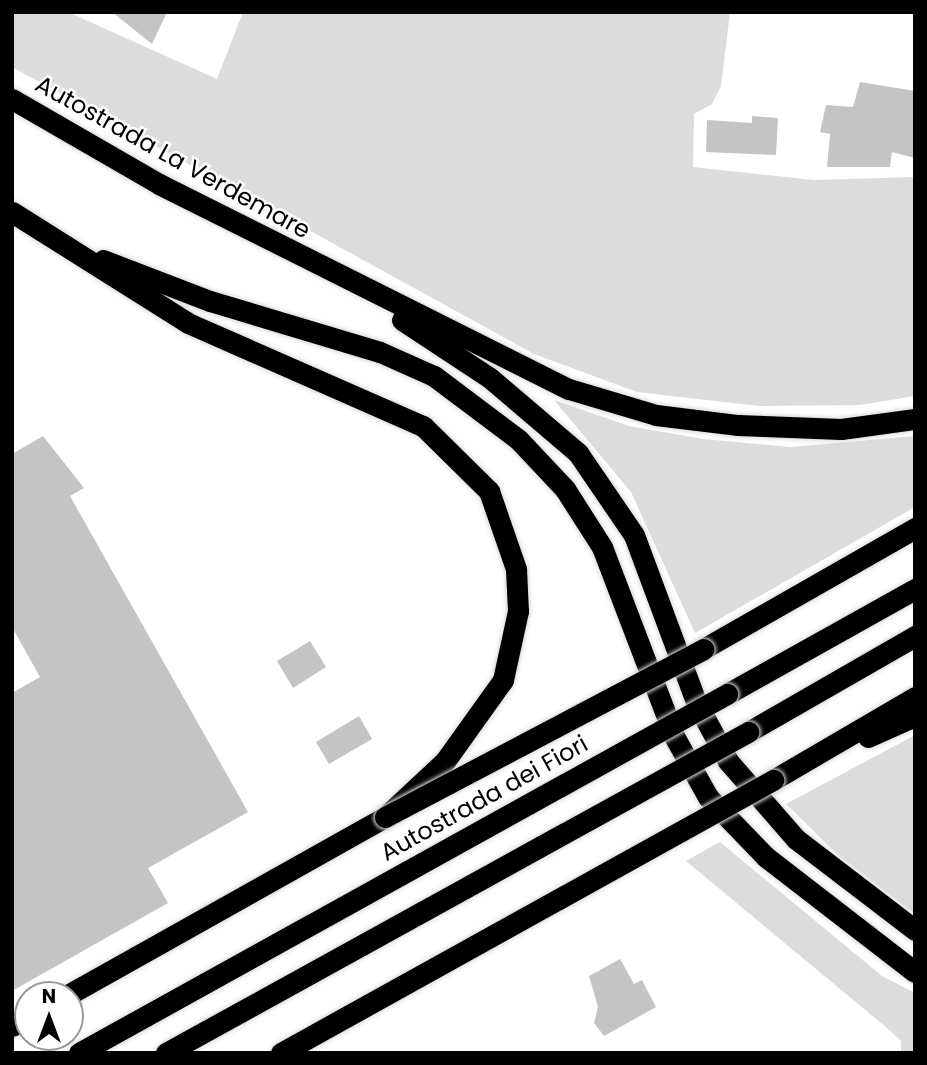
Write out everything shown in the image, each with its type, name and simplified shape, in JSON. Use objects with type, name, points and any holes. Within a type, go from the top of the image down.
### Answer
[{"type":"highway","name":"Autostrada La Verdemare","points":[[12,99],[309,261]]},
{"type":"highway","points":[[12,212],[188,323],[423,426],[463,459],[489,491],[516,569],[519,611],[503,680],[445,761],[385,817]]},
{"type":"highway","points":[[44,233],[210,301],[380,352],[434,376],[519,439],[565,489],[602,547],[674,736],[708,797],[784,873],[915,972]]},
{"type":"highway","points":[[309,261],[569,389],[656,415],[841,429],[915,419]]},
{"type":"highway","points":[[309,261],[490,378],[578,453],[639,545],[695,702],[728,761],[789,833],[915,930]]},
{"type":"highway","points":[[84,986],[385,817],[703,649],[915,528]]},
{"type":"highway","name":"Autostrada dei Fiori","points":[[79,1053],[915,589]]},
{"type":"highway","points":[[166,1053],[748,732],[915,636]]},
{"type":"highway","points":[[281,1053],[773,780],[915,697]]},
{"type":"highway","points":[[773,780],[915,716]]},
{"type":"shaded area","points":[[12,12],[68,12],[217,79],[243,12],[730,12],[721,86],[712,104],[694,114],[693,167],[814,180],[915,177],[915,396],[860,405],[759,406],[637,392],[534,354],[12,67]]},
{"type":"shaded area","points":[[554,400],[629,426],[703,439],[791,447],[915,436],[915,507],[695,633],[631,492]]},
{"type":"shaded area","points":[[915,735],[915,914],[838,855],[786,804]]},
{"type":"shaded area","points":[[720,842],[882,976],[915,993],[915,1053],[901,1053],[901,1041],[887,1028],[686,861]]},
{"type":"building","points":[[112,12],[167,12],[152,44]]},
{"type":"building","points":[[860,82],[915,91],[915,158],[892,152],[890,167],[827,167],[830,134],[820,132],[826,105],[853,107]]},
{"type":"building","points":[[752,116],[778,118],[776,155],[706,152],[707,120],[752,123]]},
{"type":"building","points":[[43,436],[84,488],[70,496],[248,812],[148,868],[168,903],[30,981],[14,981],[12,991],[12,693],[40,677],[12,627],[12,454]]},
{"type":"building","points":[[310,641],[326,667],[293,688],[277,661]]},
{"type":"building","points":[[359,716],[372,739],[329,764],[316,742]]},
{"type":"building","points":[[620,959],[634,984],[642,980],[656,1007],[604,1036],[594,1023],[598,1007],[589,976]]}]
